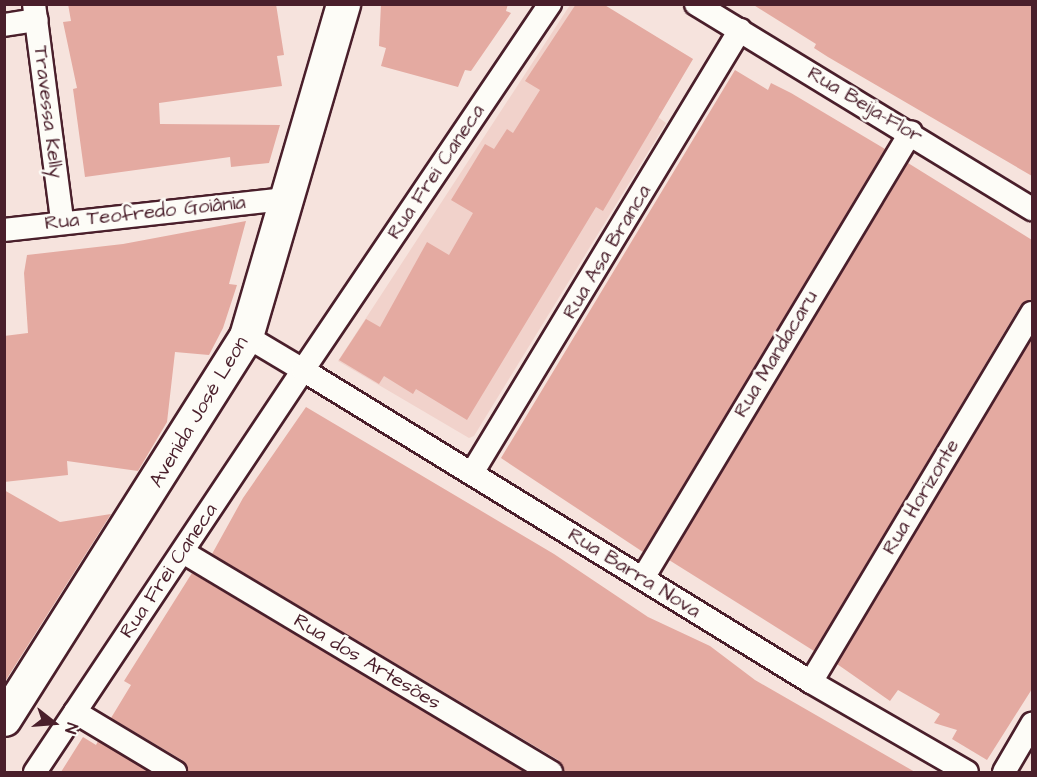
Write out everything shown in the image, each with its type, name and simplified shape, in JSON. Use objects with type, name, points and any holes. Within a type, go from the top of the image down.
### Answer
[{"type":"main road","name":"Avenida José Leon","points":[[4,719],[246,336],[343,4]]},
{"type":"street","name":"Rua Frei Caneca","points":[[35,772],[549,4]]},
{"type":"street","name":"Rua Beija-Flor","points":[[696,4],[911,132],[1032,209]]},
{"type":"street","points":[[4,25],[35,12]]},
{"type":"street","name":"Travessa Kelly","points":[[35,12],[62,220]]},
{"type":"street","name":"Rua Asa Branca","points":[[472,473],[740,30]]},
{"type":"street","name":"Rua Mandacaru","points":[[643,578],[911,132]]},
{"type":"street","name":"Rua Teofredo Goiânia","points":[[4,230],[62,220],[286,199]]},
{"type":"street","name":"Rua Horizonte","points":[[811,682],[1032,313]]},
{"type":"street","points":[[246,336],[303,370]]},
{"type":"street","name":"Rua Barra Nova","points":[[303,370],[811,682],[967,772]]},
{"type":"street","name":"Rua dos Artesões","points":[[183,552],[551,772]]},
{"type":"street","points":[[75,712],[175,772]]},
{"type":"street","points":[[1004,772],[1032,724]]},
{"type":"shaded area","points":[[570,5],[603,5],[693,59],[658,117],[666,123],[474,436],[469,438],[338,361]]},
{"type":"building","points":[[68,4],[276,4],[284,55],[277,56],[282,86],[159,103],[160,124],[280,125],[269,163],[231,167],[230,157],[85,177],[73,89],[77,88],[63,22],[71,21]]},
{"type":"building","points":[[381,4],[508,4],[506,11],[511,13],[471,71],[465,70],[458,87],[381,66],[386,48],[379,46]]},
{"type":"building","points":[[576,4],[603,4],[693,59],[603,211],[596,207],[467,420],[416,389],[413,394],[384,376],[379,384],[339,360],[366,319],[380,327],[427,242],[449,255],[473,213],[451,200],[485,144],[494,149],[507,129],[513,133],[540,90],[525,81]]},
{"type":"building","points":[[752,4],[1032,4],[1032,176],[828,57],[814,48],[816,44]]},
{"type":"building","points":[[735,70],[768,90],[771,83],[791,93],[885,149],[643,552],[501,458]]},
{"type":"building","points":[[908,163],[1032,240],[1032,300],[1020,306],[814,651],[669,560]]},
{"type":"building","points":[[246,221],[229,284],[237,285],[223,328],[209,355],[175,352],[167,422],[138,471],[67,461],[68,475],[4,482],[4,336],[28,333],[24,273],[27,255],[123,244]]},
{"type":"building","points":[[1032,338],[1032,689],[987,760],[952,739],[957,730],[934,723],[940,714],[898,690],[890,701],[837,664]]},
{"type":"building","points":[[306,407],[554,554],[648,617],[710,646],[755,680],[915,772],[564,772],[558,760],[212,554],[243,498]]},
{"type":"building","points":[[4,490],[60,522],[111,514],[4,683]]},
{"type":"building","points":[[192,573],[526,772],[188,772],[182,760],[111,718],[131,685],[124,681]]},
{"type":"building","points":[[83,737],[96,745],[98,741],[150,772],[61,772]]}]
